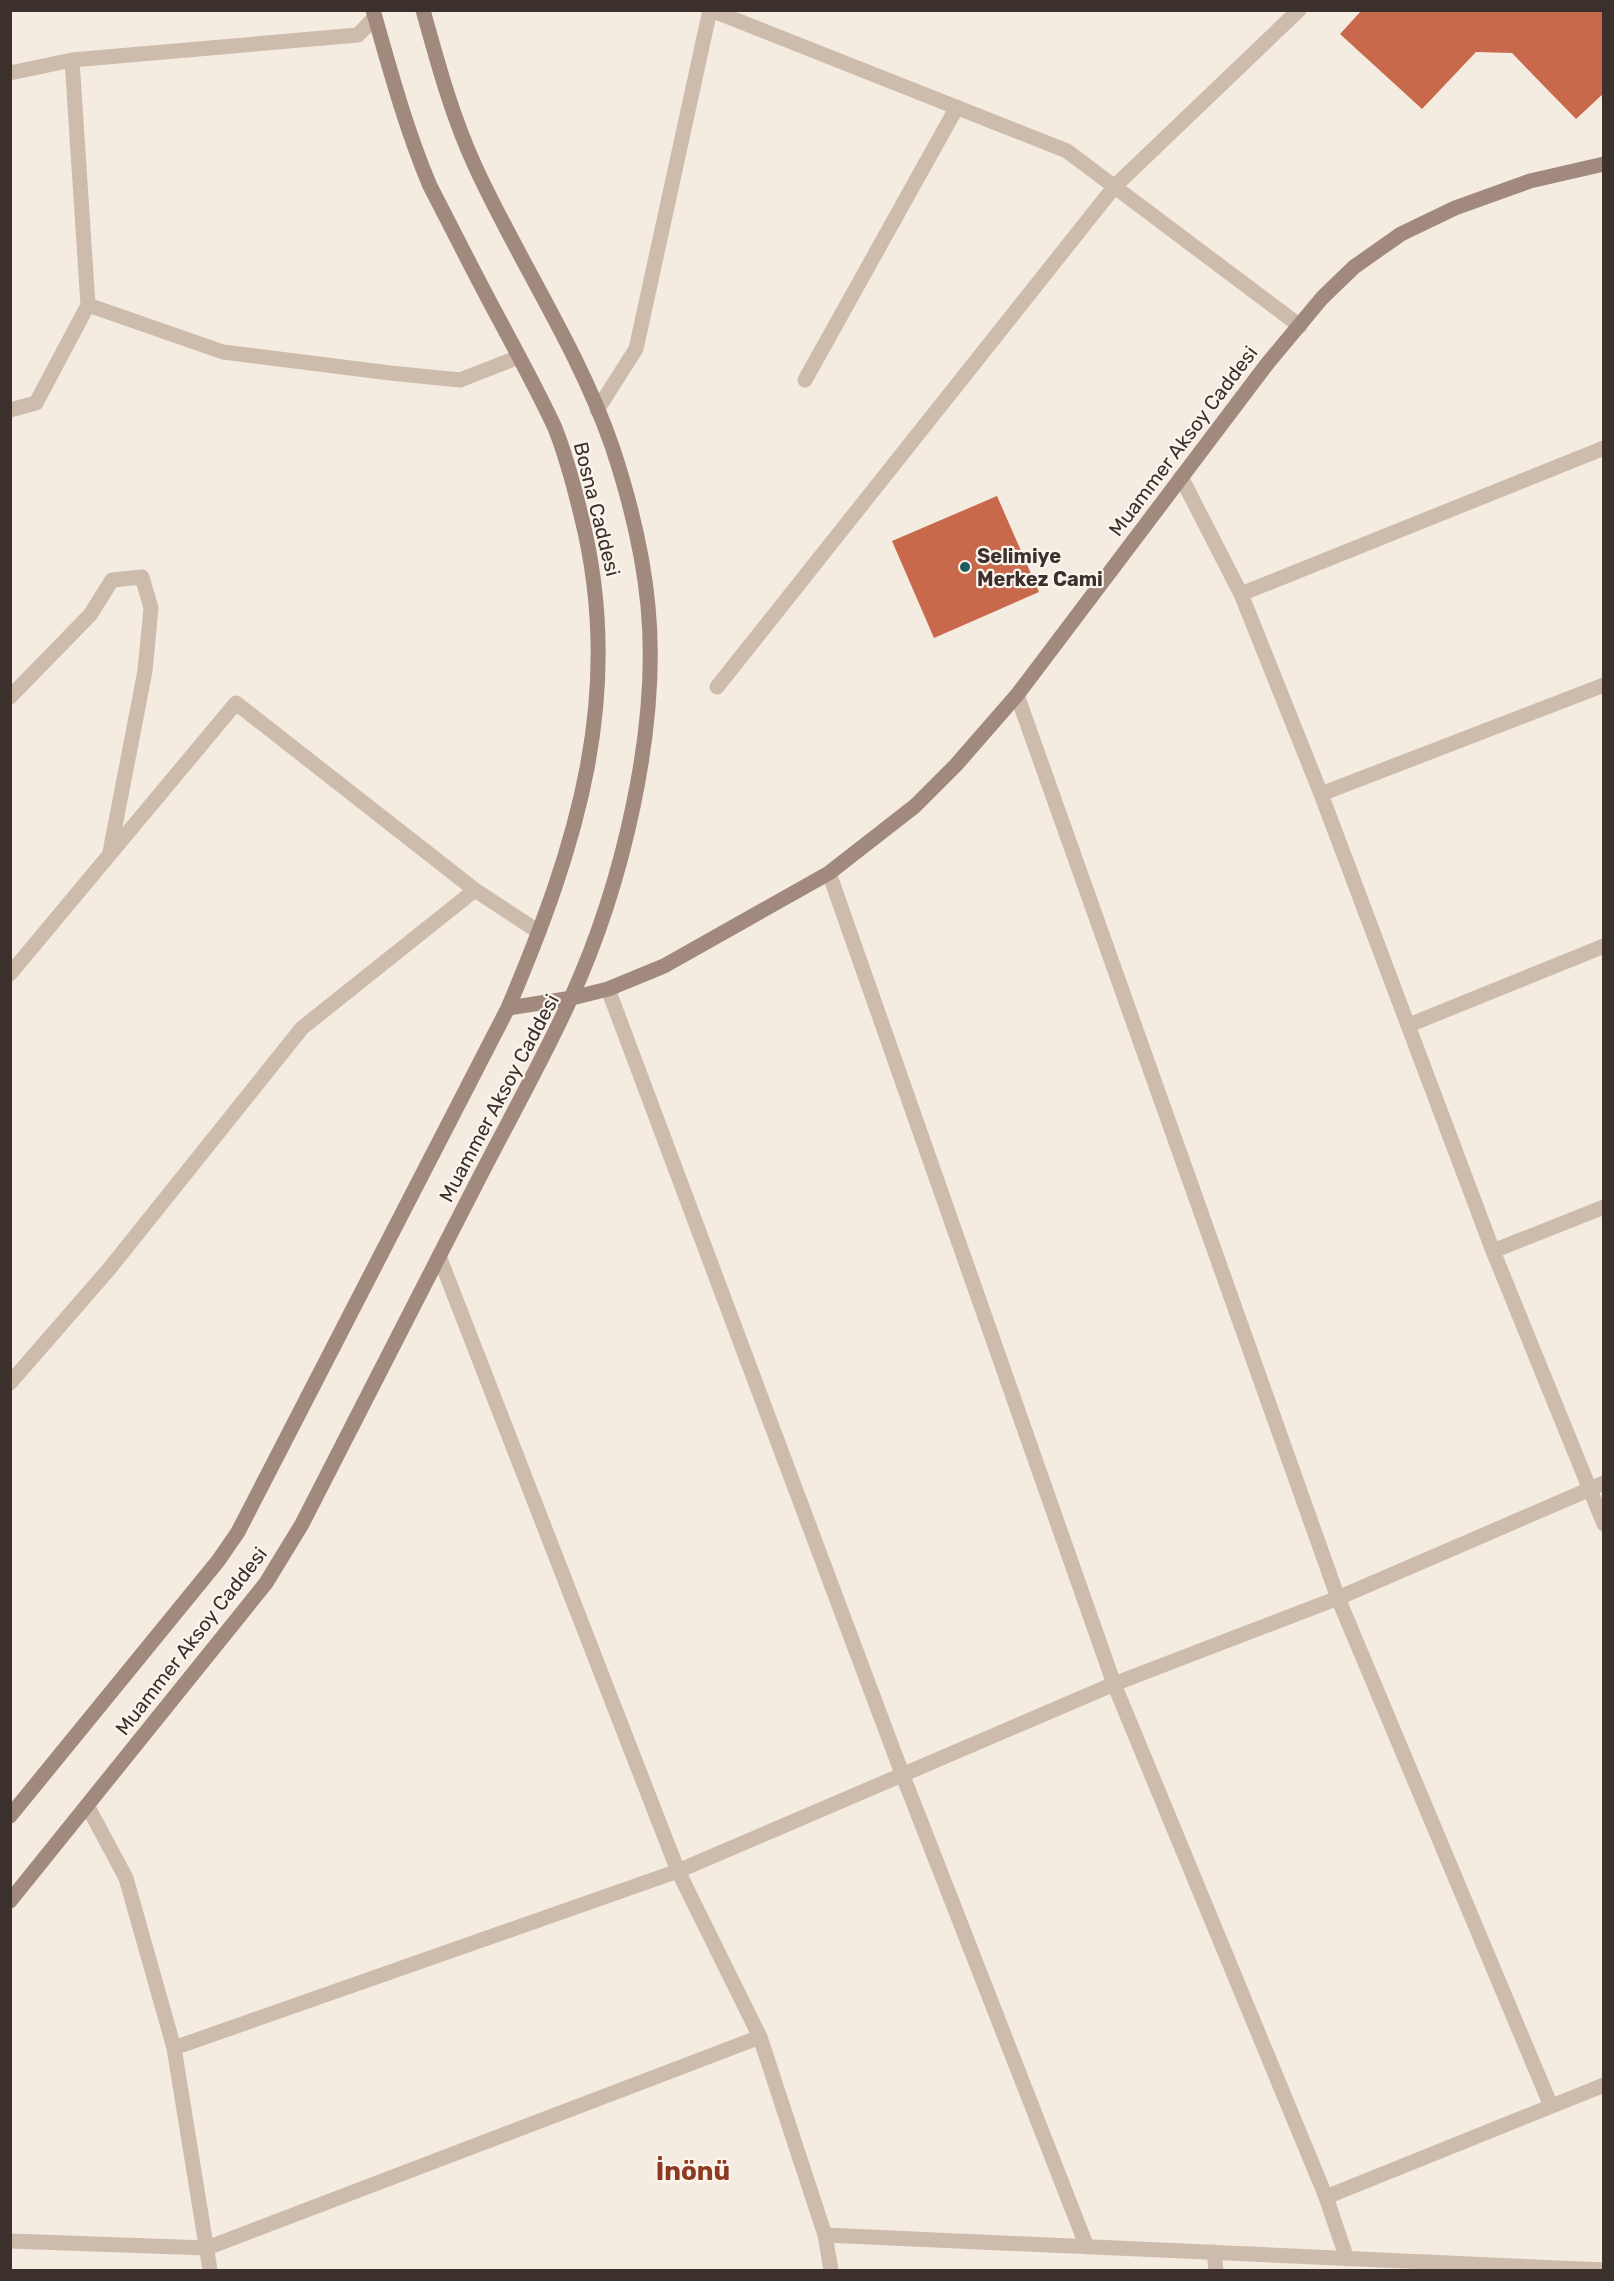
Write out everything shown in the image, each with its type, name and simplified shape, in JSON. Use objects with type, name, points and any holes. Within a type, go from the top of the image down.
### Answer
[{"type":"main road","name":"Bosna Caddesi","points":[[423,10],[454,116],[476,168],[543,296],[611,445],[639,550],[648,607],[650,663],[647,714],[641,755],[624,842],[609,901],[572,998]]},
{"type":"main road","name":"Bosna Caddesi","points":[[10,1815],[218,1561],[238,1532],[508,1008],[561,872],[587,775],[599,676],[600,633],[589,546],[576,492],[556,430],[430,186],[396,94],[374,14]]},
{"type":"main road","name":"Muammer Aksoy Caddesi","points":[[10,1901],[266,1583],[284,1556],[572,998],[608,989],[664,966],[829,873],[915,806],[956,765],[1017,695],[1261,372],[1323,298],[1354,267],[1401,234],[1455,208],[1530,182],[1604,164]]},
{"type":"main road","points":[[508,1008],[572,998]]},
{"type":"street","points":[[597,410],[636,349],[711,10],[1067,151],[1300,326]]},
{"type":"street","points":[[717,687],[1115,186],[1299,10]]},
{"type":"street","points":[[10,73],[72,60],[358,35],[374,14]]},
{"type":"street","points":[[10,410],[36,403],[88,305],[72,60]]},
{"type":"street","points":[[805,380],[957,107]]},
{"type":"street","points":[[88,305],[223,352],[390,373],[460,380],[519,357]]},
{"type":"street","points":[[1241,594],[1604,448]]},
{"type":"street","points":[[1181,477],[1241,594],[1322,794],[1493,1251],[1597,1486],[1604,1524]]},
{"type":"street","points":[[10,697],[90,615],[112,580],[142,577],[151,608],[144,671],[109,855]]},
{"type":"street","points":[[1322,794],[1604,685]]},
{"type":"street","points":[[1017,695],[1338,1598],[1551,2106]]},
{"type":"street","points":[[10,974],[236,703],[475,890],[539,932]]},
{"type":"street","points":[[829,873],[1114,1684],[1326,2197],[1347,2259]]},
{"type":"street","points":[[10,1383],[110,1268],[302,1028],[475,890]]},
{"type":"street","points":[[1409,1025],[1604,946]]},
{"type":"street","points":[[608,989],[903,1776],[1087,2247]]},
{"type":"street","points":[[1493,1251],[1604,1207]]},
{"type":"street","points":[[439,1256],[678,1871],[760,2037],[825,2235],[831,2271]]},
{"type":"street","points":[[174,2048],[678,1871],[1114,1684],[1338,1598],[1597,1486]]},
{"type":"street","points":[[88,1806],[126,1878],[174,2048],[210,2271]]},
{"type":"street","points":[[10,2241],[207,2248],[760,2037]]},
{"type":"street","points":[[1326,2197],[1604,2085]]},
{"type":"street","points":[[825,2235],[1604,2270]]},
{"type":"street","points":[[1214,2253],[1216,2271]]},
{"type":"building","points":[[1362,10],[1604,10],[1604,93],[1576,119],[1512,53],[1476,52],[1422,109],[1340,34]]},
{"type":"building","name":"Selimiye Merkez Cami","points":[[997,496],[1039,592],[934,638],[892,541]]},
{"type":"place","name":"Selimiye Merkez Cami","points":[[965,567]]},
{"type":"district","name":"İnönü","points":[[693,2171]]}]
